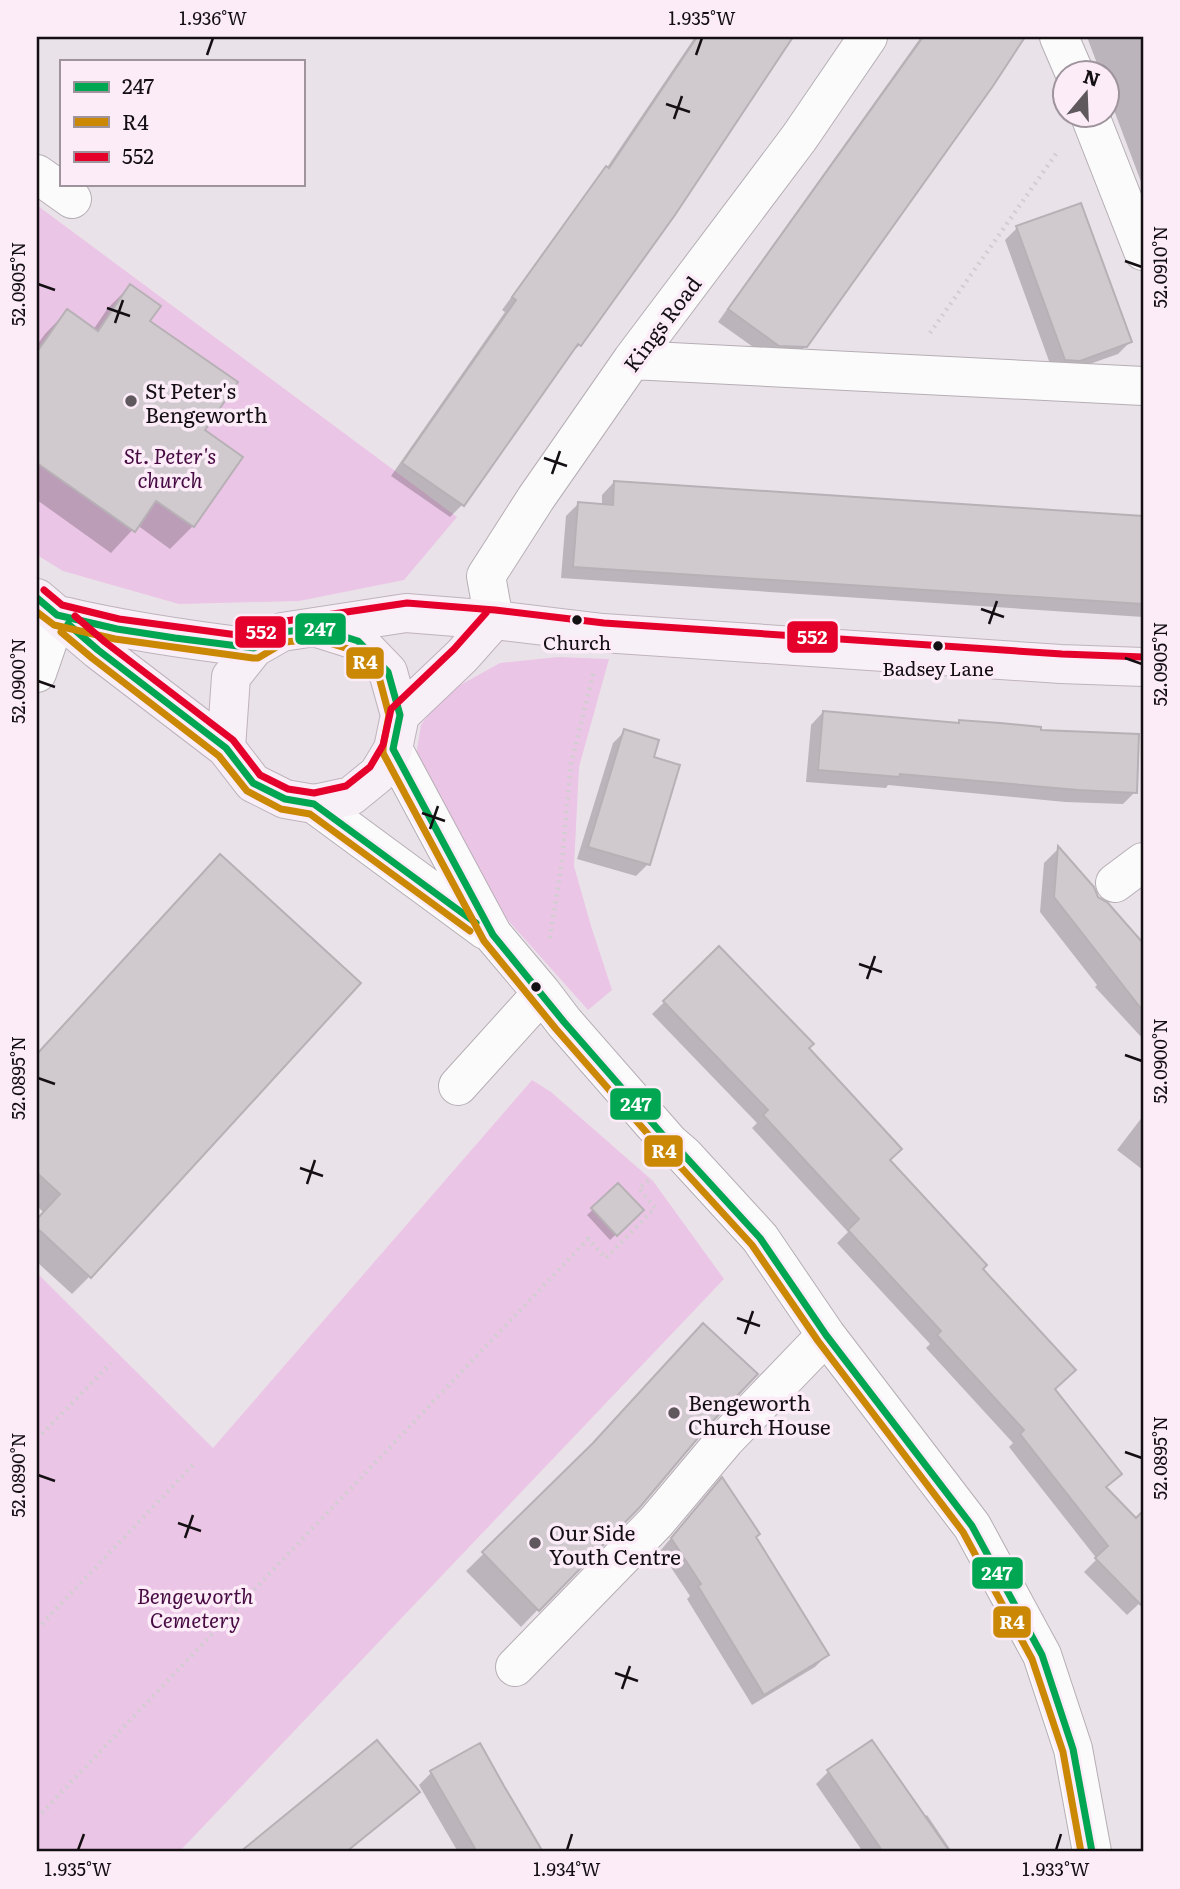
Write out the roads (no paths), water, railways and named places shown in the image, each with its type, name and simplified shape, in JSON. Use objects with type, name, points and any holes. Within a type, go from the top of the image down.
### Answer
[{"type":"main road","points":[[47,606],[98,650],[226,748],[253,783],[285,799],[314,804],[351,796],[379,774],[397,732],[494,620]]},
{"type":"main road","points":[[47,606],[117,629],[254,648]]},
{"type":"main road","points":[[226,748],[231,677],[254,648],[282,632],[406,613],[603,633],[1143,667]]},
{"type":"main road","points":[[317,628],[358,641],[388,672],[397,732]]},
{"type":"street","name":"Kings Road","points":[[494,620],[486,576],[536,498],[632,360],[799,138],[868,37]]},
{"type":"street","points":[[1059,37],[1068,60]]},
{"type":"street","points":[[1096,130],[1142,242]]},
{"type":"street","points":[[37,174],[72,199]]},
{"type":"street","points":[[632,360],[1143,386]]},
{"type":"street","points":[[37,673],[47,606]]},
{"type":"street","points":[[397,732],[493,935]]},
{"type":"street","points":[[314,804],[493,935],[564,1022],[669,1142],[760,1238],[825,1335],[972,1526],[1042,1655],[1073,1749],[1092,1852]]},
{"type":"street","points":[[458,1086],[542,993]]},
{"type":"street","points":[[515,1667],[656,1522],[725,1440],[825,1335]]},
{"type":"place","name":"St Peter's Bengeworth","points":[[131,401]]},
{"type":"place","name":"Church","points":[[577,620]]},
{"type":"place","name":"Badsey Lane","points":[[938,646]]},
{"type":"place","name":"Bengeworth Church House","points":[[674,1413]]},
{"type":"place","name":"Our Side Youth Centre","points":[[535,1543]]},
{"type":"park label","name":"St. Peter's church","points":[[170,466]]},
{"type":"park label","name":"Bengeworth Cemetery","points":[[195,1606]]}]
